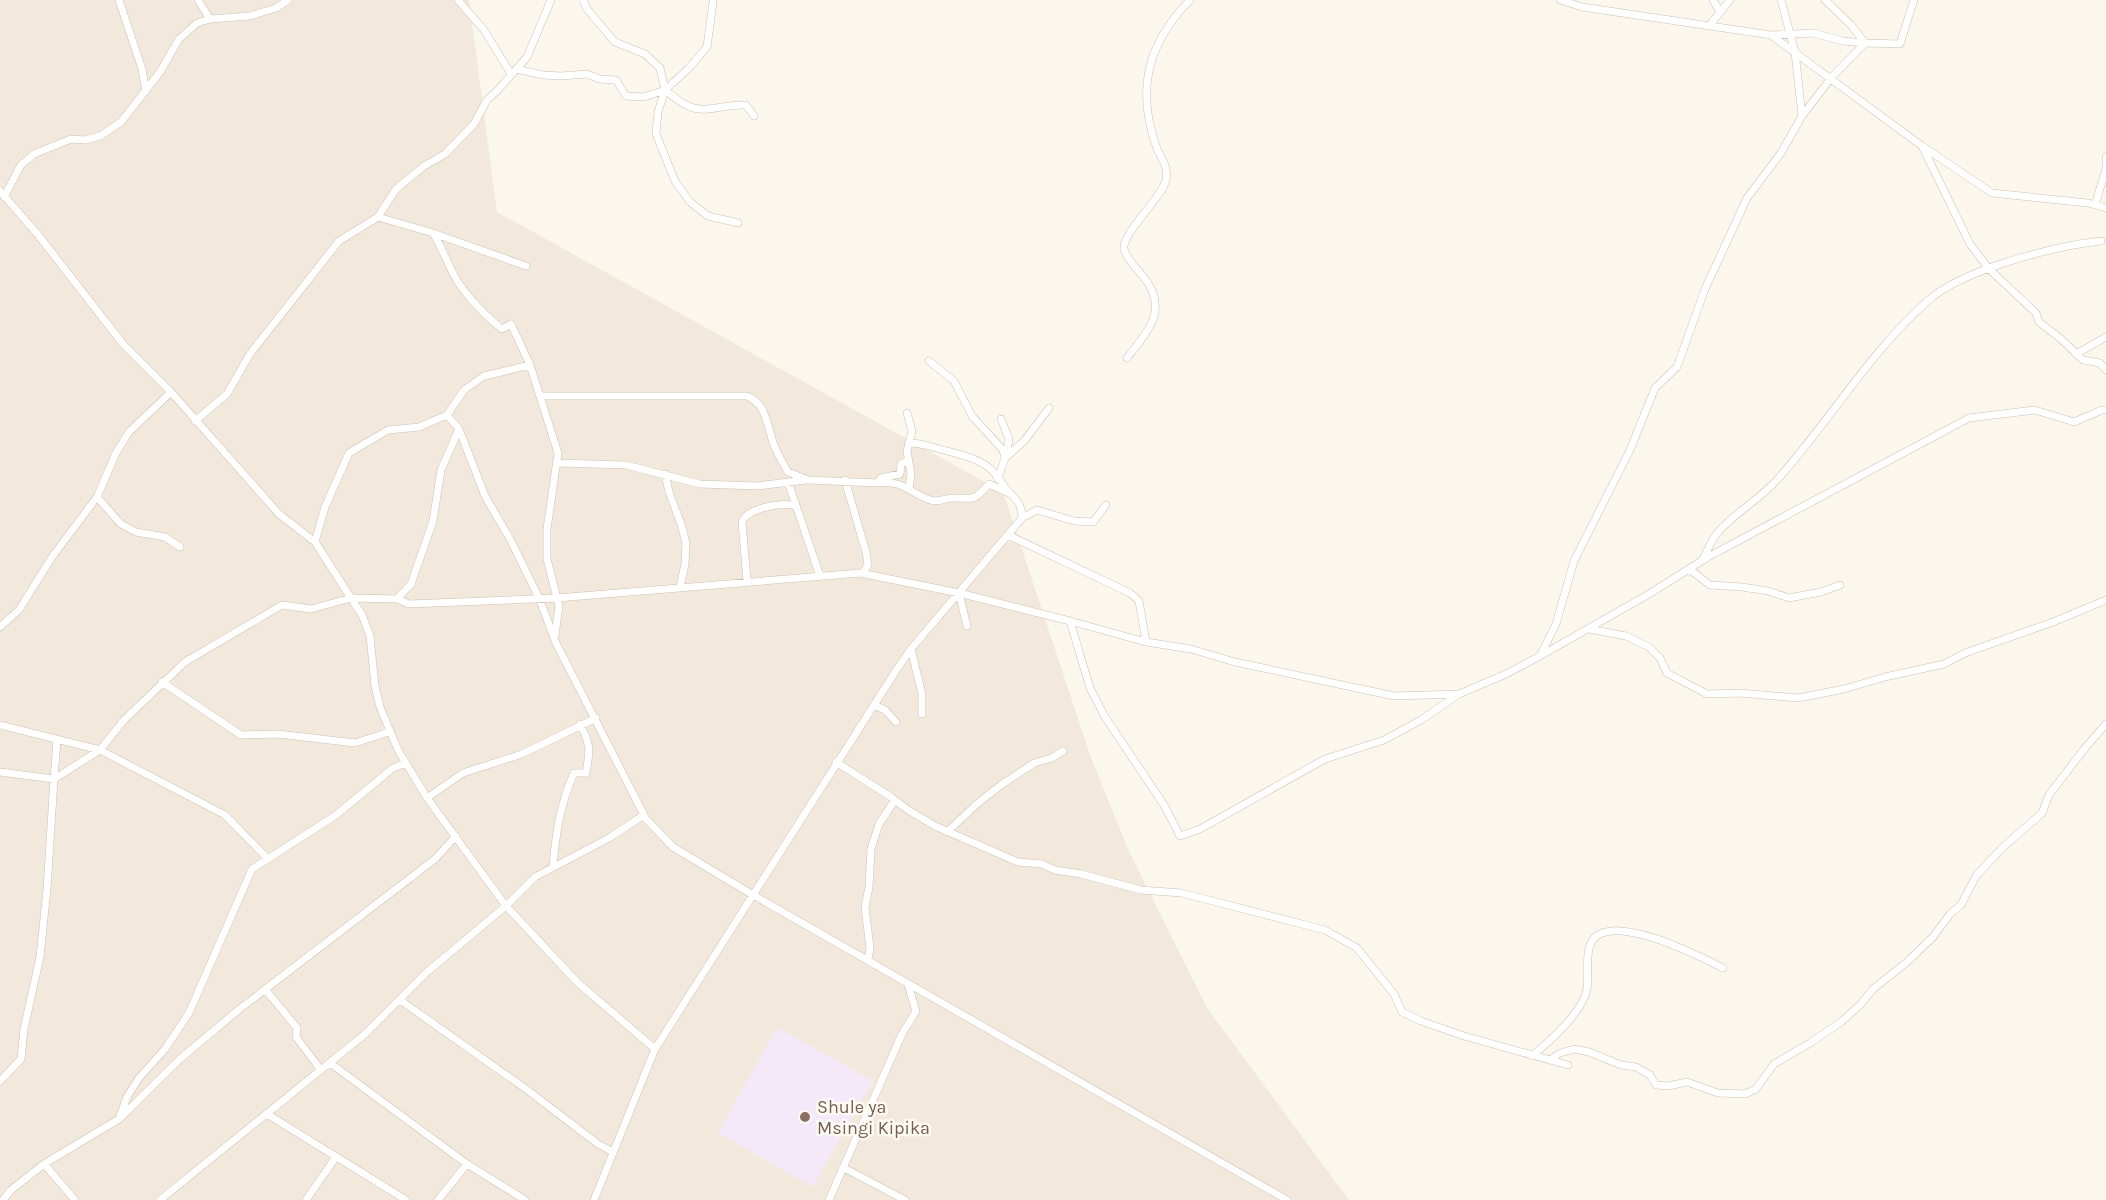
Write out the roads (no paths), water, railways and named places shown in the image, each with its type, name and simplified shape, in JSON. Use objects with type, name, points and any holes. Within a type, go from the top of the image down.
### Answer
[{"type":"street","points":[[119,0],[142,69],[146,91]]},
{"type":"street","points":[[198,0],[210,19]]},
{"type":"street","points":[[288,0],[276,8],[250,16],[210,19],[196,23],[179,39],[160,72],[127,116],[111,130],[91,139],[71,140],[52,145],[25,161],[2,194],[39,237],[123,344],[171,392],[279,514],[315,542],[362,615],[370,636],[375,687],[389,732],[427,798],[506,906],[578,983],[655,1049]]},
{"type":"street","points":[[458,0],[484,30],[514,71],[561,76],[586,74],[599,79],[616,80],[626,96],[644,98],[665,90],[688,69],[706,46],[713,2]]},
{"type":"street","points":[[195,421],[227,394],[250,354],[339,241],[378,217],[396,189],[458,143],[474,124],[487,100],[528,57],[551,0]]},
{"type":"street","points":[[583,0],[587,9],[615,42],[645,54],[660,68],[665,90],[658,112],[656,134],[675,181],[690,202],[708,216],[738,223]]},
{"type":"street","points":[[1127,358],[1152,324],[1156,312],[1154,296],[1148,282],[1124,249],[1124,240],[1166,180],[1166,163],[1157,148],[1150,120],[1147,88],[1151,58],[1165,30],[1190,0]]},
{"type":"street","points":[[1560,0],[1582,7],[1771,36],[1813,33],[1843,41],[1900,44],[1914,0]]},
{"type":"street","points":[[1713,0],[1720,12]]},
{"type":"street","points":[[1709,26],[1730,0]]},
{"type":"street","points":[[1781,0],[1795,52],[1802,116]]},
{"type":"street","points":[[1825,0],[1851,25],[1865,43]]},
{"type":"street","points":[[1771,36],[1922,146],[1992,193],[2106,208]]},
{"type":"street","points":[[1540,656],[1556,624],[1574,561],[1630,450],[1655,388],[1677,368],[1705,289],[1747,198],[1781,153],[1802,116],[1831,78],[1865,43]]},
{"type":"street","points":[[665,90],[682,104],[705,110],[735,104],[746,105],[754,116]]},
{"type":"street","points":[[1922,146],[1970,244],[1989,269],[2036,313],[2039,322],[2076,354],[2083,360],[2100,363],[2106,370]]},
{"type":"street","points":[[2095,205],[2106,169],[2106,157]]},
{"type":"street","points":[[378,217],[433,233],[526,266]]},
{"type":"street","points":[[433,233],[444,250],[450,269],[475,304],[502,329],[511,324],[530,364],[541,396],[558,453],[547,529],[547,559],[559,606],[554,633],[556,643]]},
{"type":"street","points":[[1702,561],[1717,532],[1776,482],[1883,347],[1932,297],[1966,278],[2021,258],[2054,249],[2101,241]]},
{"type":"street","points":[[2076,354],[2106,336]]},
{"type":"street","points":[[929,361],[954,381],[972,416],[1003,450],[1005,458]]},
{"type":"street","points":[[315,542],[325,507],[349,453],[388,430],[419,427],[447,415],[464,390],[484,376],[530,364]]},
{"type":"street","points":[[0,627],[19,610],[52,556],[97,496],[116,453],[129,432],[171,392]]},
{"type":"street","points":[[541,396],[747,396],[755,399],[762,407],[774,446],[788,472],[808,480]]},
{"type":"street","points":[[1005,458],[1025,440],[1049,408]]},
{"type":"street","points":[[1070,621],[1090,688],[1105,717],[1164,805],[1180,836],[1200,829],[1325,759],[1384,740],[1421,720],[1459,694],[1506,674],[1540,656],[1702,561],[1969,418],[2036,410],[2074,422],[2106,410]]},
{"type":"street","points":[[907,413],[912,431],[907,452],[911,474],[909,489]]},
{"type":"street","points":[[447,415],[459,429],[485,496],[510,539],[539,598],[556,643],[596,718],[626,783],[644,815],[674,847],[908,985],[1287,1200]]},
{"type":"street","points":[[557,463],[626,465],[700,484],[757,486],[808,480],[900,483],[931,500],[940,501],[951,497],[964,500],[976,498],[989,484],[995,484],[998,478],[1009,439],[1001,419]]},
{"type":"street","points":[[397,598],[411,584],[433,521],[441,470],[459,429]]},
{"type":"street","points":[[910,442],[963,454],[984,464],[1022,508],[1022,518]]},
{"type":"street","points":[[877,483],[881,478],[900,474],[901,464],[907,460]]},
{"type":"street","points":[[665,474],[686,543],[685,564],[680,587]]},
{"type":"street","points":[[845,480],[866,552],[868,565],[863,573]]},
{"type":"street","points":[[788,482],[820,576]]},
{"type":"street","points":[[989,484],[1011,494]]},
{"type":"street","points":[[97,496],[120,524],[136,532],[165,537],[180,547]]},
{"type":"street","points":[[747,581],[742,522],[745,515],[754,510],[788,504],[796,506]]},
{"type":"street","points":[[594,1200],[655,1049],[836,762],[911,649],[1022,518],[1037,510],[1074,521],[1093,522],[1106,505]]},
{"type":"street","points":[[1008,535],[1130,593],[1139,601],[1146,642]]},
{"type":"street","points":[[1689,569],[1710,585],[1751,588],[1789,598],[1821,592],[1840,585]]},
{"type":"street","points":[[0,772],[54,779],[100,750],[124,720],[162,682],[185,662],[229,634],[282,605],[311,609],[351,598],[397,598],[409,604],[557,598],[863,573],[959,593],[1146,642],[1394,696],[1459,694]]},
{"type":"street","points":[[959,593],[967,626]]},
{"type":"street","points":[[1588,628],[1626,636],[1649,647],[1660,658],[1667,673],[1707,694],[1757,694],[1798,698],[1944,664],[2106,600]]},
{"type":"street","points":[[911,649],[922,694],[922,714]]},
{"type":"street","points":[[162,682],[241,735],[278,734],[355,743],[389,732]]},
{"type":"street","points":[[873,705],[885,710],[896,722]]},
{"type":"street","points":[[427,798],[463,772],[522,754],[596,718]]},
{"type":"street","points":[[0,724],[100,750],[225,815],[268,859]]},
{"type":"street","points":[[553,866],[563,798],[574,773],[586,773],[590,749],[588,739],[580,724]]},
{"type":"street","points":[[1550,1060],[1560,1053],[1575,1049],[1621,1065],[1636,1067],[1650,1075],[1656,1085],[1668,1086],[1688,1082],[1718,1093],[1745,1094],[1756,1089],[1774,1064],[1840,1022],[1860,1005],[1874,988],[1933,938],[1950,914],[1961,905],[1976,876],[2001,849],[2042,813],[2049,795],[2106,724]]},
{"type":"street","points":[[0,1081],[21,1059],[24,1029],[40,957],[57,740]]},
{"type":"street","points":[[947,832],[978,802],[1000,785],[1034,763],[1052,758],[1063,751]]},
{"type":"street","points":[[836,762],[908,810],[947,832],[1018,862],[1042,864],[1055,870],[1081,874],[1141,890],[1182,893],[1325,930],[1357,948],[1394,994],[1402,1012],[1420,1021],[1464,1036],[1568,1065]]},
{"type":"street","points":[[119,1119],[127,1096],[139,1078],[165,1049],[189,1013],[252,869],[336,815],[393,768],[406,763]]},
{"type":"street","points":[[868,960],[870,948],[865,907],[869,887],[871,849],[879,824],[895,800]]},
{"type":"street","points":[[160,1200],[365,1034],[427,972],[506,906],[535,877],[609,838],[644,815]]},
{"type":"street","points":[[3,1200],[11,1190],[44,1164],[119,1119],[180,1059],[265,989],[435,859],[456,836]]},
{"type":"street","points":[[1532,1056],[1561,1030],[1587,992],[1591,944],[1599,934],[1612,930],[1634,932],[1700,956],[1723,968]]},
{"type":"street","points":[[829,1200],[902,1035],[916,1011],[908,985]]},
{"type":"street","points":[[265,989],[297,1029],[296,1037],[321,1070]]},
{"type":"street","points":[[400,1000],[526,1089],[598,1144],[613,1152]]},
{"type":"street","points":[[330,1063],[467,1164],[525,1200]]},
{"type":"street","points":[[267,1114],[406,1200]]},
{"type":"street","points":[[306,1200],[336,1156]]},
{"type":"street","points":[[44,1164],[75,1200]]},
{"type":"street","points":[[438,1200],[467,1164]]},
{"type":"street","points":[[844,1168],[905,1200]]},
{"type":"place","name":"Shule ya Msingi Kipika","points":[[805,1117]]}]
